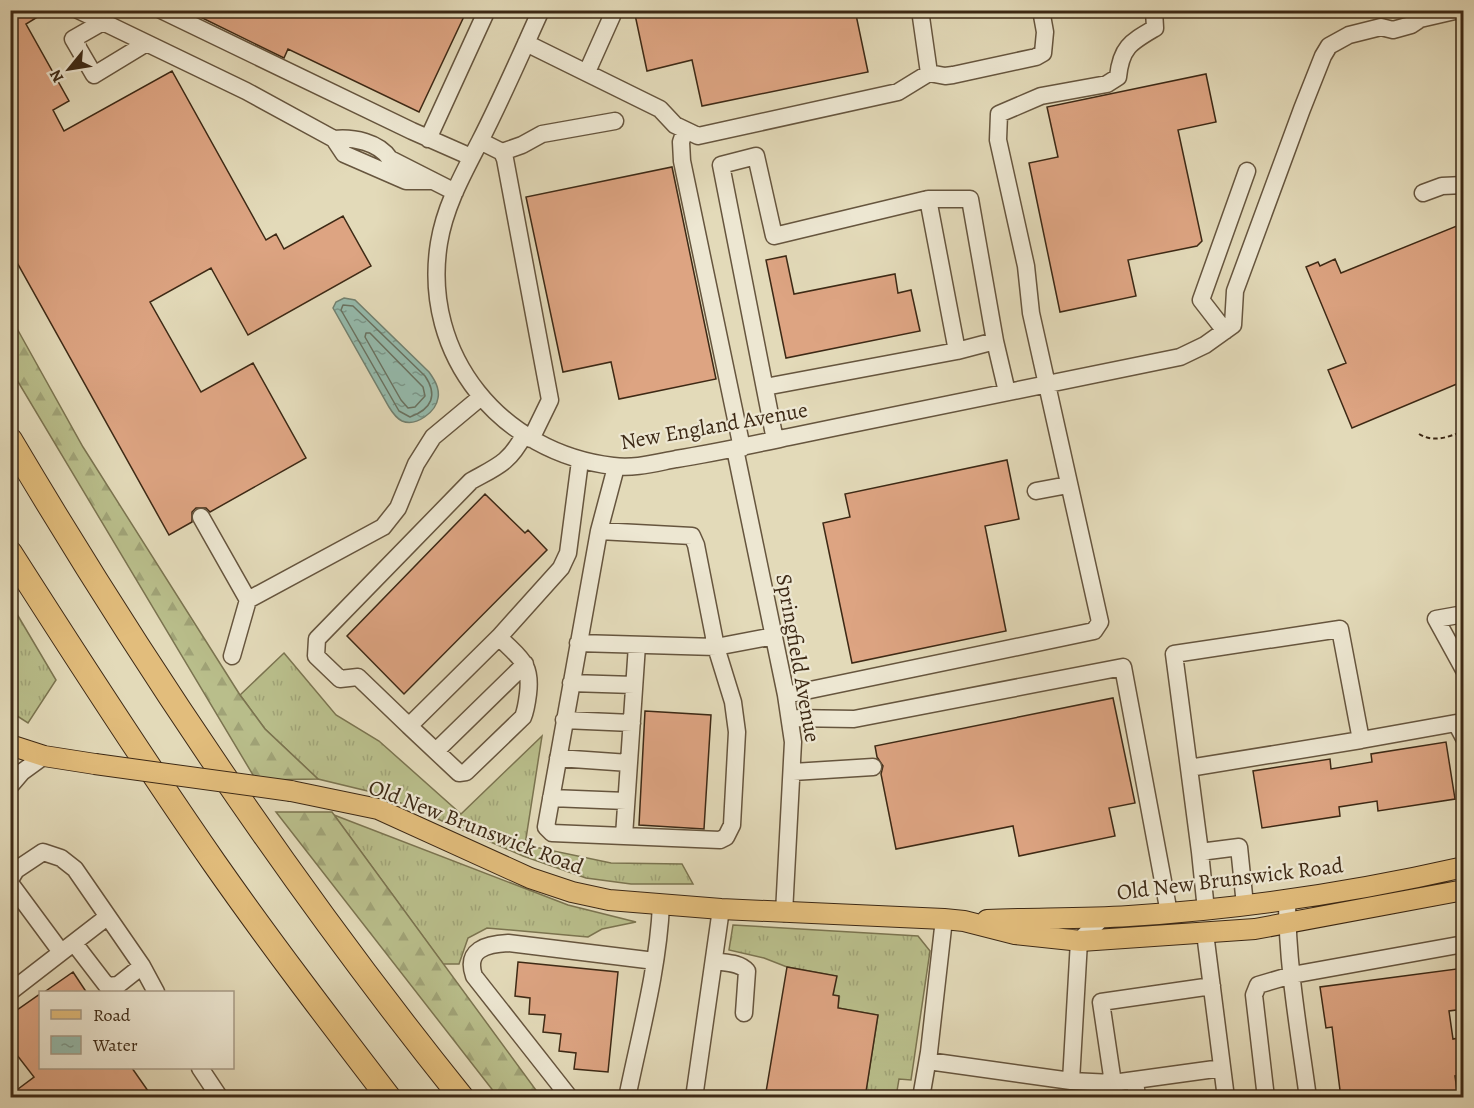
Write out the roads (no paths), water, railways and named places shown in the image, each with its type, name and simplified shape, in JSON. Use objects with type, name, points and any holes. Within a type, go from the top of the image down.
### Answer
[{"type":"highway","points":[[10,440],[84,562],[211,758],[290,871],[462,1098]]},
{"type":"highway","points":[[10,553],[110,709],[217,866],[272,944],[389,1098]]},
{"type":"main road","name":"Old New Brunswick Road","points":[[10,745],[44,756],[291,791],[378,810],[530,878],[572,892],[609,900],[661,905],[964,921],[1103,917],[1245,905],[1402,882],[1464,867]]},
{"type":"main road","name":"Old New Brunswick Road","points":[[964,921],[1015,934],[1079,941],[1255,929],[1464,890]]},
{"type":"street","points":[[78,10],[340,138],[361,140],[386,152],[390,159],[455,192]]},
{"type":"street","points":[[161,10],[428,139],[471,157]]},
{"type":"street","points":[[428,139],[488,10]]},
{"type":"street","name":"New England Avenue","points":[[542,10],[455,192],[443,224],[437,257],[441,317],[457,361],[481,397],[506,422],[562,455],[580,461],[616,467],[637,466],[738,448],[1180,357],[1205,345],[1229,328]]},
{"type":"street","points":[[920,10],[929,73]]},
{"type":"street","points":[[526,43],[660,109],[675,125],[698,136],[898,92],[929,73],[953,75],[1036,57],[1043,53],[1045,45],[1041,10]]},
{"type":"street","points":[[786,695],[1094,632],[1100,622],[1031,313],[1026,266],[998,140],[999,114],[1041,96],[1107,84],[1118,77],[1120,59],[1133,41],[1155,28],[1154,10]]},
{"type":"street","points":[[1229,328],[1235,291],[1323,56],[1329,46],[1349,34],[1381,27],[1393,30],[1411,25],[1420,19],[1459,10]]},
{"type":"street","points":[[587,72],[612,16]]},
{"type":"street","points":[[101,23],[73,39],[94,75],[145,44]]},
{"type":"street","points":[[502,152],[542,134],[615,121]]},
{"type":"street","name":"Springfield Avenue","points":[[686,130],[681,142],[681,161],[791,718],[793,772],[784,913]]},
{"type":"street","points":[[340,138],[344,154],[406,181],[430,181]]},
{"type":"street","points":[[480,141],[502,152]]},
{"type":"street","points":[[499,637],[529,671],[530,678],[523,717],[463,774],[459,773],[358,677],[340,679],[316,656],[317,639],[471,481],[501,465],[514,454],[528,437],[549,400],[502,152]]},
{"type":"street","points":[[775,440],[721,165],[756,156],[774,236],[928,199],[970,199],[995,341],[1007,392]]},
{"type":"street","points":[[1229,328],[1201,300],[1247,171]]},
{"type":"street","points":[[1423,193],[1442,186],[1464,184]]},
{"type":"street","points":[[928,199],[957,351]]},
{"type":"street","points":[[765,387],[957,351],[995,341]]},
{"type":"street","points":[[248,600],[383,527],[398,508],[416,464],[434,437],[481,397]]},
{"type":"street","points":[[409,726],[499,637],[561,568],[568,553],[580,461]]},
{"type":"street","points":[[599,531],[692,536],[696,545],[716,647],[733,702],[737,732],[732,825],[726,837],[720,840],[552,833],[546,827],[599,531],[616,467]]},
{"type":"street","points":[[1036,491],[1068,485]]},
{"type":"street","points":[[201,517],[248,600],[232,656]]},
{"type":"street","points":[[1464,614],[1436,619],[1464,670]]},
{"type":"street","points":[[1206,910],[1174,654],[1340,629],[1361,740]]},
{"type":"street","points":[[578,643],[716,647],[774,636]]},
{"type":"street","points":[[624,836],[637,645]]},
{"type":"street","points":[[436,751],[525,664]]},
{"type":"street","points":[[791,718],[854,719],[1123,667],[1169,913]]},
{"type":"street","points":[[571,683],[634,685]]},
{"type":"street","points":[[564,720],[632,723]]},
{"type":"street","points":[[1189,768],[1456,723],[1464,738]]},
{"type":"street","points":[[10,786],[22,772],[44,756]]},
{"type":"street","points":[[558,758],[629,763]]},
{"type":"street","points":[[793,772],[873,767]]},
{"type":"street","points":[[551,798],[626,801]]},
{"type":"street","points":[[1200,852],[1239,848],[1245,905]]},
{"type":"street","points":[[142,966],[118,985],[107,986],[68,947],[10,881],[16,870],[43,852],[61,858],[75,869],[142,966],[155,991]]},
{"type":"street","points":[[1287,899],[1292,975],[1308,1098]]},
{"type":"street","points":[[627,1098],[660,933],[661,905]]},
{"type":"street","points":[[694,1098],[721,909]]},
{"type":"street","points":[[10,992],[107,916]]},
{"type":"street","points":[[1071,1081],[1079,941],[1103,917]]},
{"type":"street","points":[[944,919],[928,1061],[1071,1081],[1113,1083],[1222,1068]]},
{"type":"street","points":[[1205,933],[1226,1098]]},
{"type":"street","points":[[570,1098],[474,976],[471,967],[473,957],[489,944],[508,943],[655,961]]},
{"type":"street","points":[[1266,1098],[1254,995],[1258,985],[1292,975],[1464,944]]},
{"type":"street","points":[[714,962],[736,964],[747,971],[744,1013]]},
{"type":"street","points":[[1113,1083],[1101,1002],[1212,986]]},
{"type":"street","points":[[921,1098],[929,1052]]},
{"type":"street","points":[[201,1069],[220,1098]]},
{"type":"street","points":[[1135,1080],[1137,1098]]},
{"type":"water","points":[[344,298],[355,300],[429,372],[435,381],[438,398],[434,408],[424,417],[407,422],[400,420],[391,411],[333,308],[336,302]]}]
